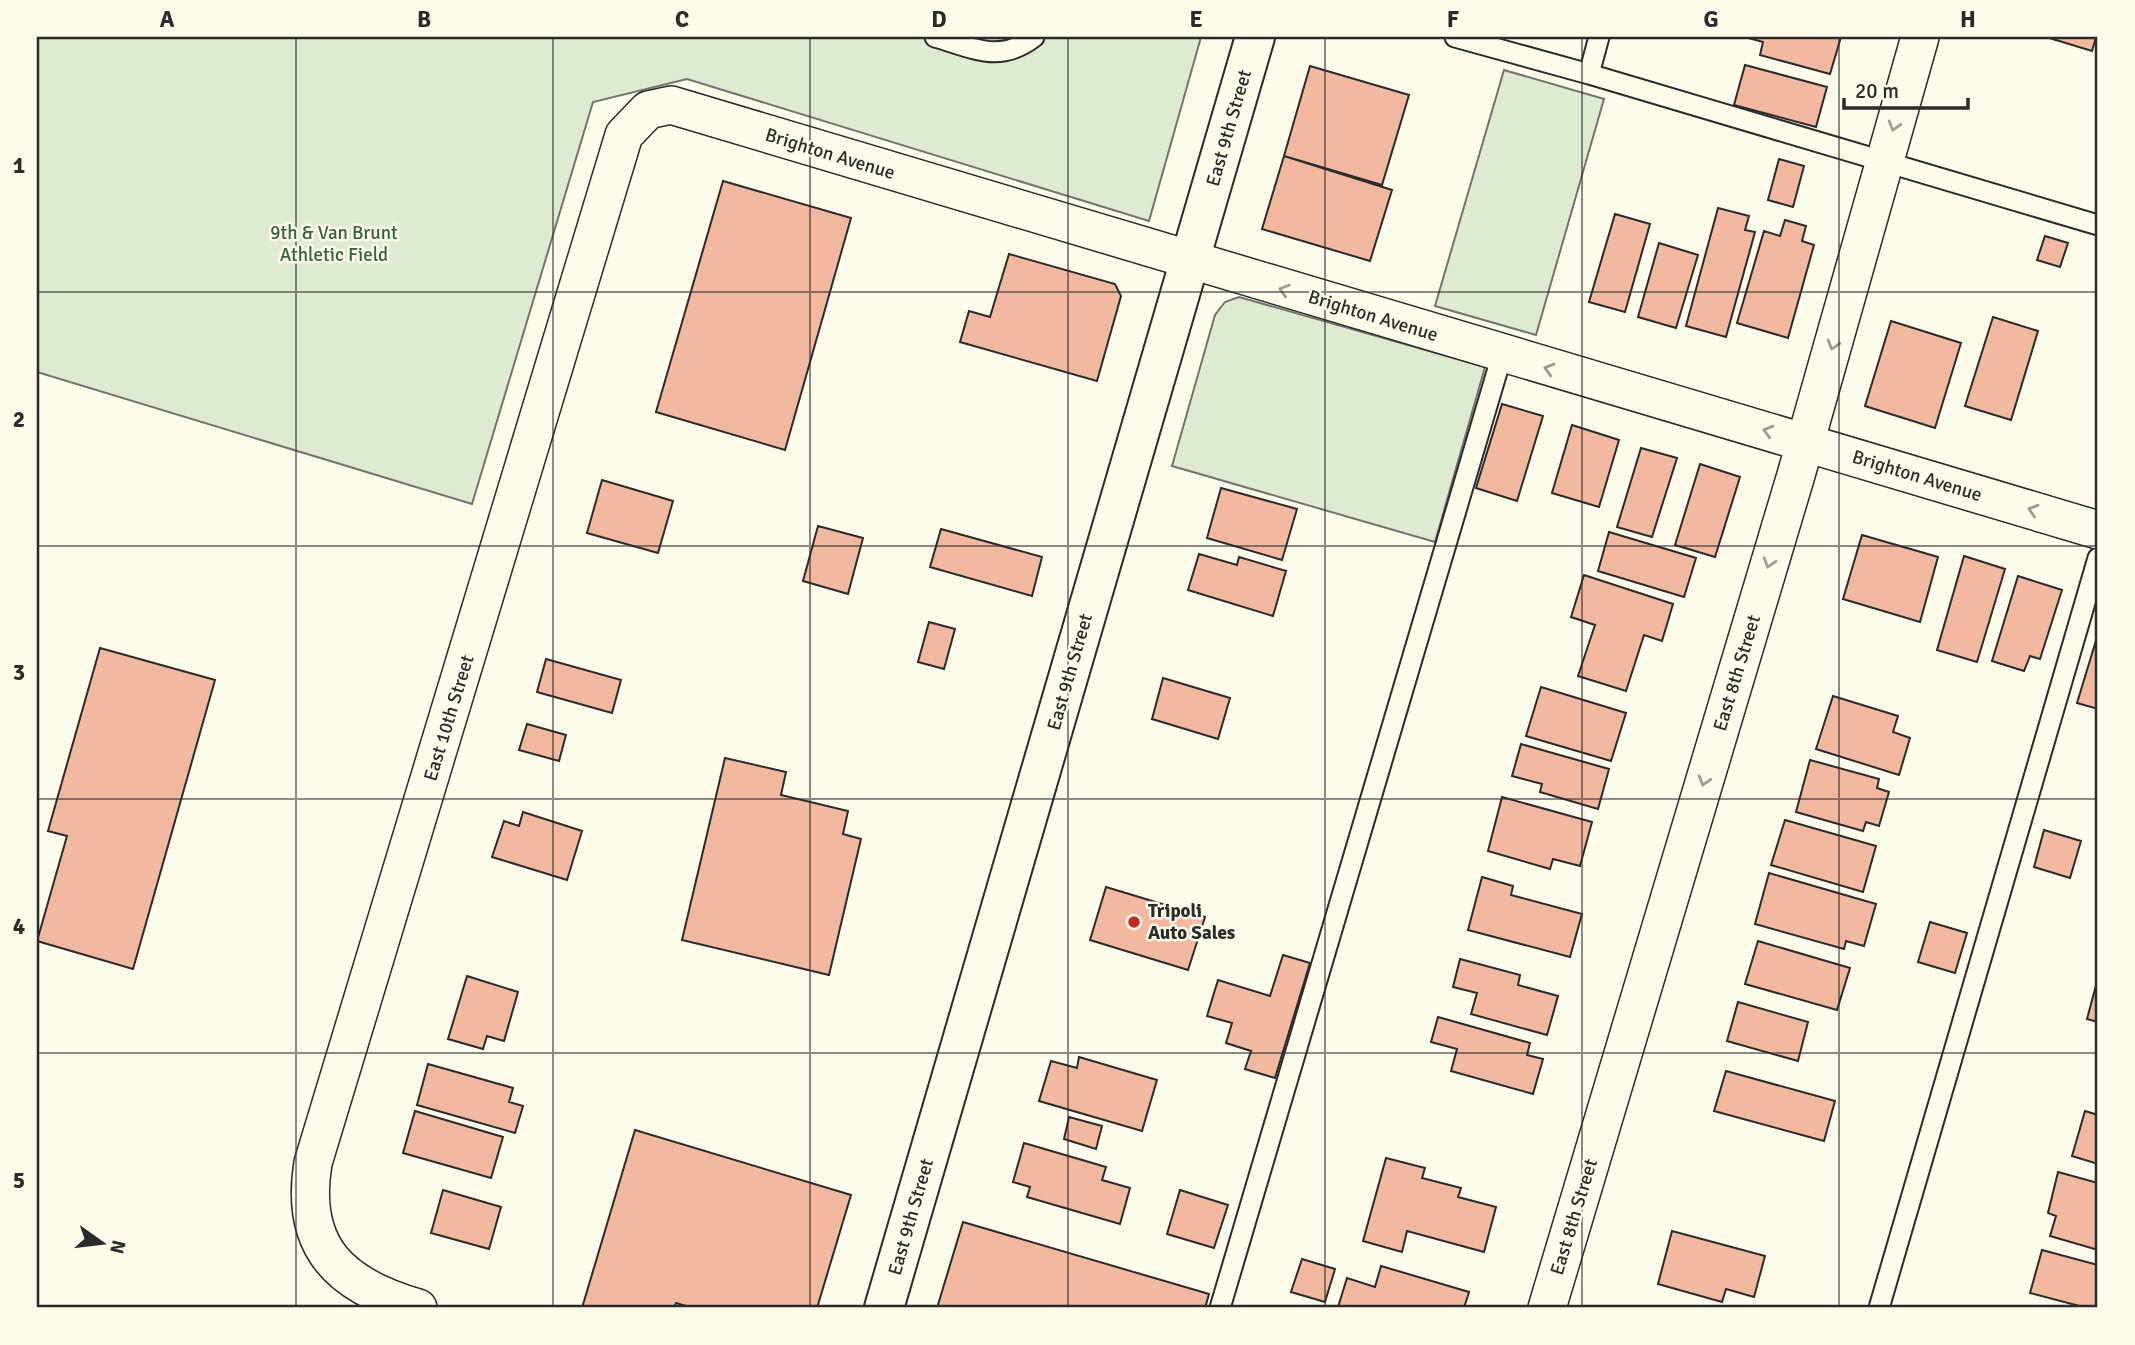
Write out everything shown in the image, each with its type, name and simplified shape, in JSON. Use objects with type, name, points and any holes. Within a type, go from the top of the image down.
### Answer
[{"type":"main road","name":"East 9th Street","points":[[884,1308],[1255,37]]},
{"type":"street","name":"East 8th Street","points":[[1547,1308],[1805,442],[1920,37]]},
{"type":"street","name":"Brighton Avenue","points":[[648,110],[671,106],[2098,530]]},
{"type":"street","name":"East 10th Street","points":[[406,1305],[366,1289],[341,1270],[324,1250],[309,1210],[313,1163],[624,135],[648,110]]},
{"type":"lane","points":[[935,37],[997,54],[1018,48],[1034,37]]},
{"type":"lane","points":[[1455,37],[2098,225]]},
{"type":"lane","points":[[1589,74],[1599,37]]},
{"type":"lane","points":[[1220,1308],[1502,355]]},
{"type":"lane","points":[[1879,1308],[2098,558]]},
{"type":"green space","name":"9th & Van Brunt Athletic Field","points":[[37,37],[1201,37],[1149,221],[687,79],[593,102],[472,504],[37,372]]},
{"type":"green space","points":[[1504,70],[1604,99],[1536,335],[1435,306]]},
{"type":"green space","points":[[1239,297],[1485,367],[1435,542],[1172,466],[1215,315],[1225,302]]},
{"type":"building","points":[[1745,37],[1841,37],[1830,74],[1760,55],[1763,42]]},
{"type":"building","points":[[2046,37],[2096,37],[2092,51]]},
{"type":"building","points":[[1745,65],[1827,87],[1816,127],[1734,105]]},
{"type":"building","points":[[1310,66],[1409,95],[1382,185],[1284,156]]},
{"type":"building","points":[[1284,156],[1392,190],[1370,261],[1262,229]]},
{"type":"building","points":[[1779,159],[1804,166],[1793,207],[1768,200]]},
{"type":"building","points":[[723,181],[851,218],[785,450],[656,412]]},
{"type":"building","points":[[1718,208],[1749,216],[1745,230],[1755,232],[1726,337],[1686,326]]},
{"type":"building","points":[[1615,214],[1650,224],[1625,312],[1589,302]]},
{"type":"building","points":[[1785,220],[1806,226],[1802,241],[1814,245],[1788,338],[1737,323],[1764,231],[1780,236]]},
{"type":"building","points":[[2045,236],[2068,243],[2060,267],[2037,260]]},
{"type":"building","points":[[1659,243],[1698,255],[1676,328],[1638,317]]},
{"type":"building","points":[[1009,254],[1115,284],[1121,296],[1097,381],[960,342],[969,311],[990,317]]},
{"type":"building","points":[[1993,317],[2038,331],[2011,420],[1965,406]]},
{"type":"building","points":[[1891,321],[1961,343],[1935,428],[1865,406]]},
{"type":"building","points":[[1502,404],[1543,416],[1517,501],[1476,488]]},
{"type":"building","points":[[1572,425],[1619,440],[1599,507],[1552,493]]},
{"type":"building","points":[[1641,448],[1677,458],[1652,537],[1617,527]]},
{"type":"building","points":[[1700,464],[1740,477],[1715,557],[1675,545]]},
{"type":"building","points":[[602,480],[673,501],[658,553],[587,533]]},
{"type":"building","points":[[1221,488],[1297,509],[1282,560],[1207,538]]},
{"type":"building","points":[[818,526],[863,538],[848,594],[803,581]]},
{"type":"building","points":[[941,529],[1042,557],[1032,596],[930,567]]},
{"type":"building","points":[[1609,532],[1696,558],[1684,597],[1598,571]]},
{"type":"building","points":[[1862,535],[1938,557],[1920,622],[1843,599]]},
{"type":"building","points":[[1199,554],[1237,565],[1239,557],[1286,571],[1273,616],[1188,590]]},
{"type":"building","points":[[1964,556],[2005,569],[1977,662],[1937,650]]},
{"type":"building","points":[[1584,575],[1673,604],[1662,641],[1644,635],[1626,691],[1578,676],[1595,625],[1571,617]]},
{"type":"building","points":[[2018,576],[2062,590],[2040,659],[2030,656],[2024,671],[1992,661]]},
{"type":"building","points":[[929,622],[955,629],[944,669],[918,662]]},
{"type":"building","points":[[2098,634],[2098,709],[2077,703]]},
{"type":"building","points":[[100,648],[215,680],[133,969],[37,941],[67,836],[48,831]]},
{"type":"building","points":[[546,659],[621,680],[612,713],[537,692]]},
{"type":"building","points":[[1163,678],[1230,698],[1218,739],[1152,719]]},
{"type":"building","points":[[1541,687],[1626,713],[1611,761],[1526,736]]},
{"type":"building","points":[[1833,696],[1898,716],[1893,732],[1910,738],[1899,775],[1816,749]]},
{"type":"building","points":[[527,724],[566,735],[559,761],[519,750]]},
{"type":"building","points":[[1521,744],[1609,769],[1598,809],[1540,792],[1542,784],[1512,776]]},
{"type":"building","points":[[725,758],[786,772],[781,795],[848,811],[843,834],[861,839],[829,975],[682,940]]},
{"type":"building","points":[[1810,760],[1879,779],[1877,788],[1889,792],[1879,826],[1866,822],[1863,831],[1796,812]]},
{"type":"building","points":[[1502,797],[1592,822],[1580,866],[1553,859],[1550,869],[1488,851]]},
{"type":"building","points":[[523,812],[582,831],[567,880],[492,857],[504,821],[519,826]]},
{"type":"building","points":[[1785,820],[1876,846],[1863,892],[1771,865]]},
{"type":"building","points":[[2044,830],[2081,841],[2070,878],[2034,867]]},
{"type":"building","points":[[1769,873],[1876,904],[1864,946],[1846,941],[1844,949],[1755,924]]},
{"type":"building","points":[[1482,877],[1513,886],[1511,895],[1582,914],[1570,957],[1468,930]]},
{"type":"building","points":[[1106,887],[1205,917],[1188,970],[1090,940]]},
{"type":"building","points":[[1930,922],[1967,933],[1955,973],[1918,962]]},
{"type":"building","points":[[1758,941],[1850,968],[1837,1010],[1745,984]]},
{"type":"building","points":[[1283,955],[1310,963],[1275,1078],[1245,1069],[1251,1051],[1226,1043],[1232,1023],[1207,1016],[1218,980],[1270,996]]},
{"type":"building","points":[[1460,959],[1520,975],[1518,985],[1558,996],[1547,1035],[1471,1014],[1477,993],[1453,987]]},
{"type":"building","points":[[467,976],[518,992],[504,1041],[487,1036],[483,1049],[448,1039]]},
{"type":"building","points":[[2098,978],[2098,1022],[2087,1019]]},
{"type":"building","points":[[1738,1002],[1808,1022],[1798,1061],[1727,1041]]},
{"type":"building","points":[[1438,1017],[1530,1043],[1527,1055],[1543,1059],[1533,1094],[1451,1071],[1457,1049],[1431,1042]]},
{"type":"building","points":[[1079,1057],[1157,1080],[1142,1131],[1039,1101],[1051,1061],[1077,1068]]},
{"type":"building","points":[[428,1064],[513,1088],[509,1102],[523,1106],[515,1133],[417,1105]]},
{"type":"building","points":[[1726,1071],[1835,1101],[1824,1141],[1714,1111]]},
{"type":"building","points":[[415,1111],[503,1137],[491,1178],[403,1153]]},
{"type":"building","points":[[2085,1111],[2098,1115],[2098,1164],[2072,1156]]},
{"type":"building","points":[[1069,1117],[1102,1126],[1096,1149],[1064,1139]]},
{"type":"building","points":[[635,1130],[851,1195],[817,1308],[693,1308],[676,1303],[674,1308],[582,1308]]},
{"type":"building","points":[[1024,1143],[1106,1167],[1102,1180],[1130,1188],[1120,1224],[1027,1197],[1030,1187],[1013,1182]]},
{"type":"building","points":[[1386,1158],[1425,1168],[1422,1178],[1461,1188],[1458,1197],[1496,1207],[1484,1252],[1407,1231],[1402,1252],[1363,1241]]},
{"type":"building","points":[[2058,1172],[2098,1183],[2098,1250],[2050,1236],[2056,1216],[2048,1213]]},
{"type":"building","points":[[443,1190],[501,1207],[489,1249],[431,1233]]},
{"type":"building","points":[[1180,1190],[1228,1205],[1214,1248],[1167,1234]]},
{"type":"building","points":[[963,1222],[1209,1294],[1205,1308],[937,1308]]},
{"type":"building","points":[[1672,1231],[1765,1256],[1754,1297],[1726,1289],[1722,1302],[1658,1284]]},
{"type":"building","points":[[2042,1250],[2098,1265],[2098,1308],[2087,1308],[2030,1293]]},
{"type":"building","points":[[1302,1259],[1335,1269],[1325,1302],[1291,1292]]},
{"type":"building","points":[[1381,1266],[1469,1292],[1464,1308],[1338,1307],[1347,1278],[1375,1287]]},
{"type":"place","name":"Tripoli Auto Sales","points":[[1134,922]]}]
